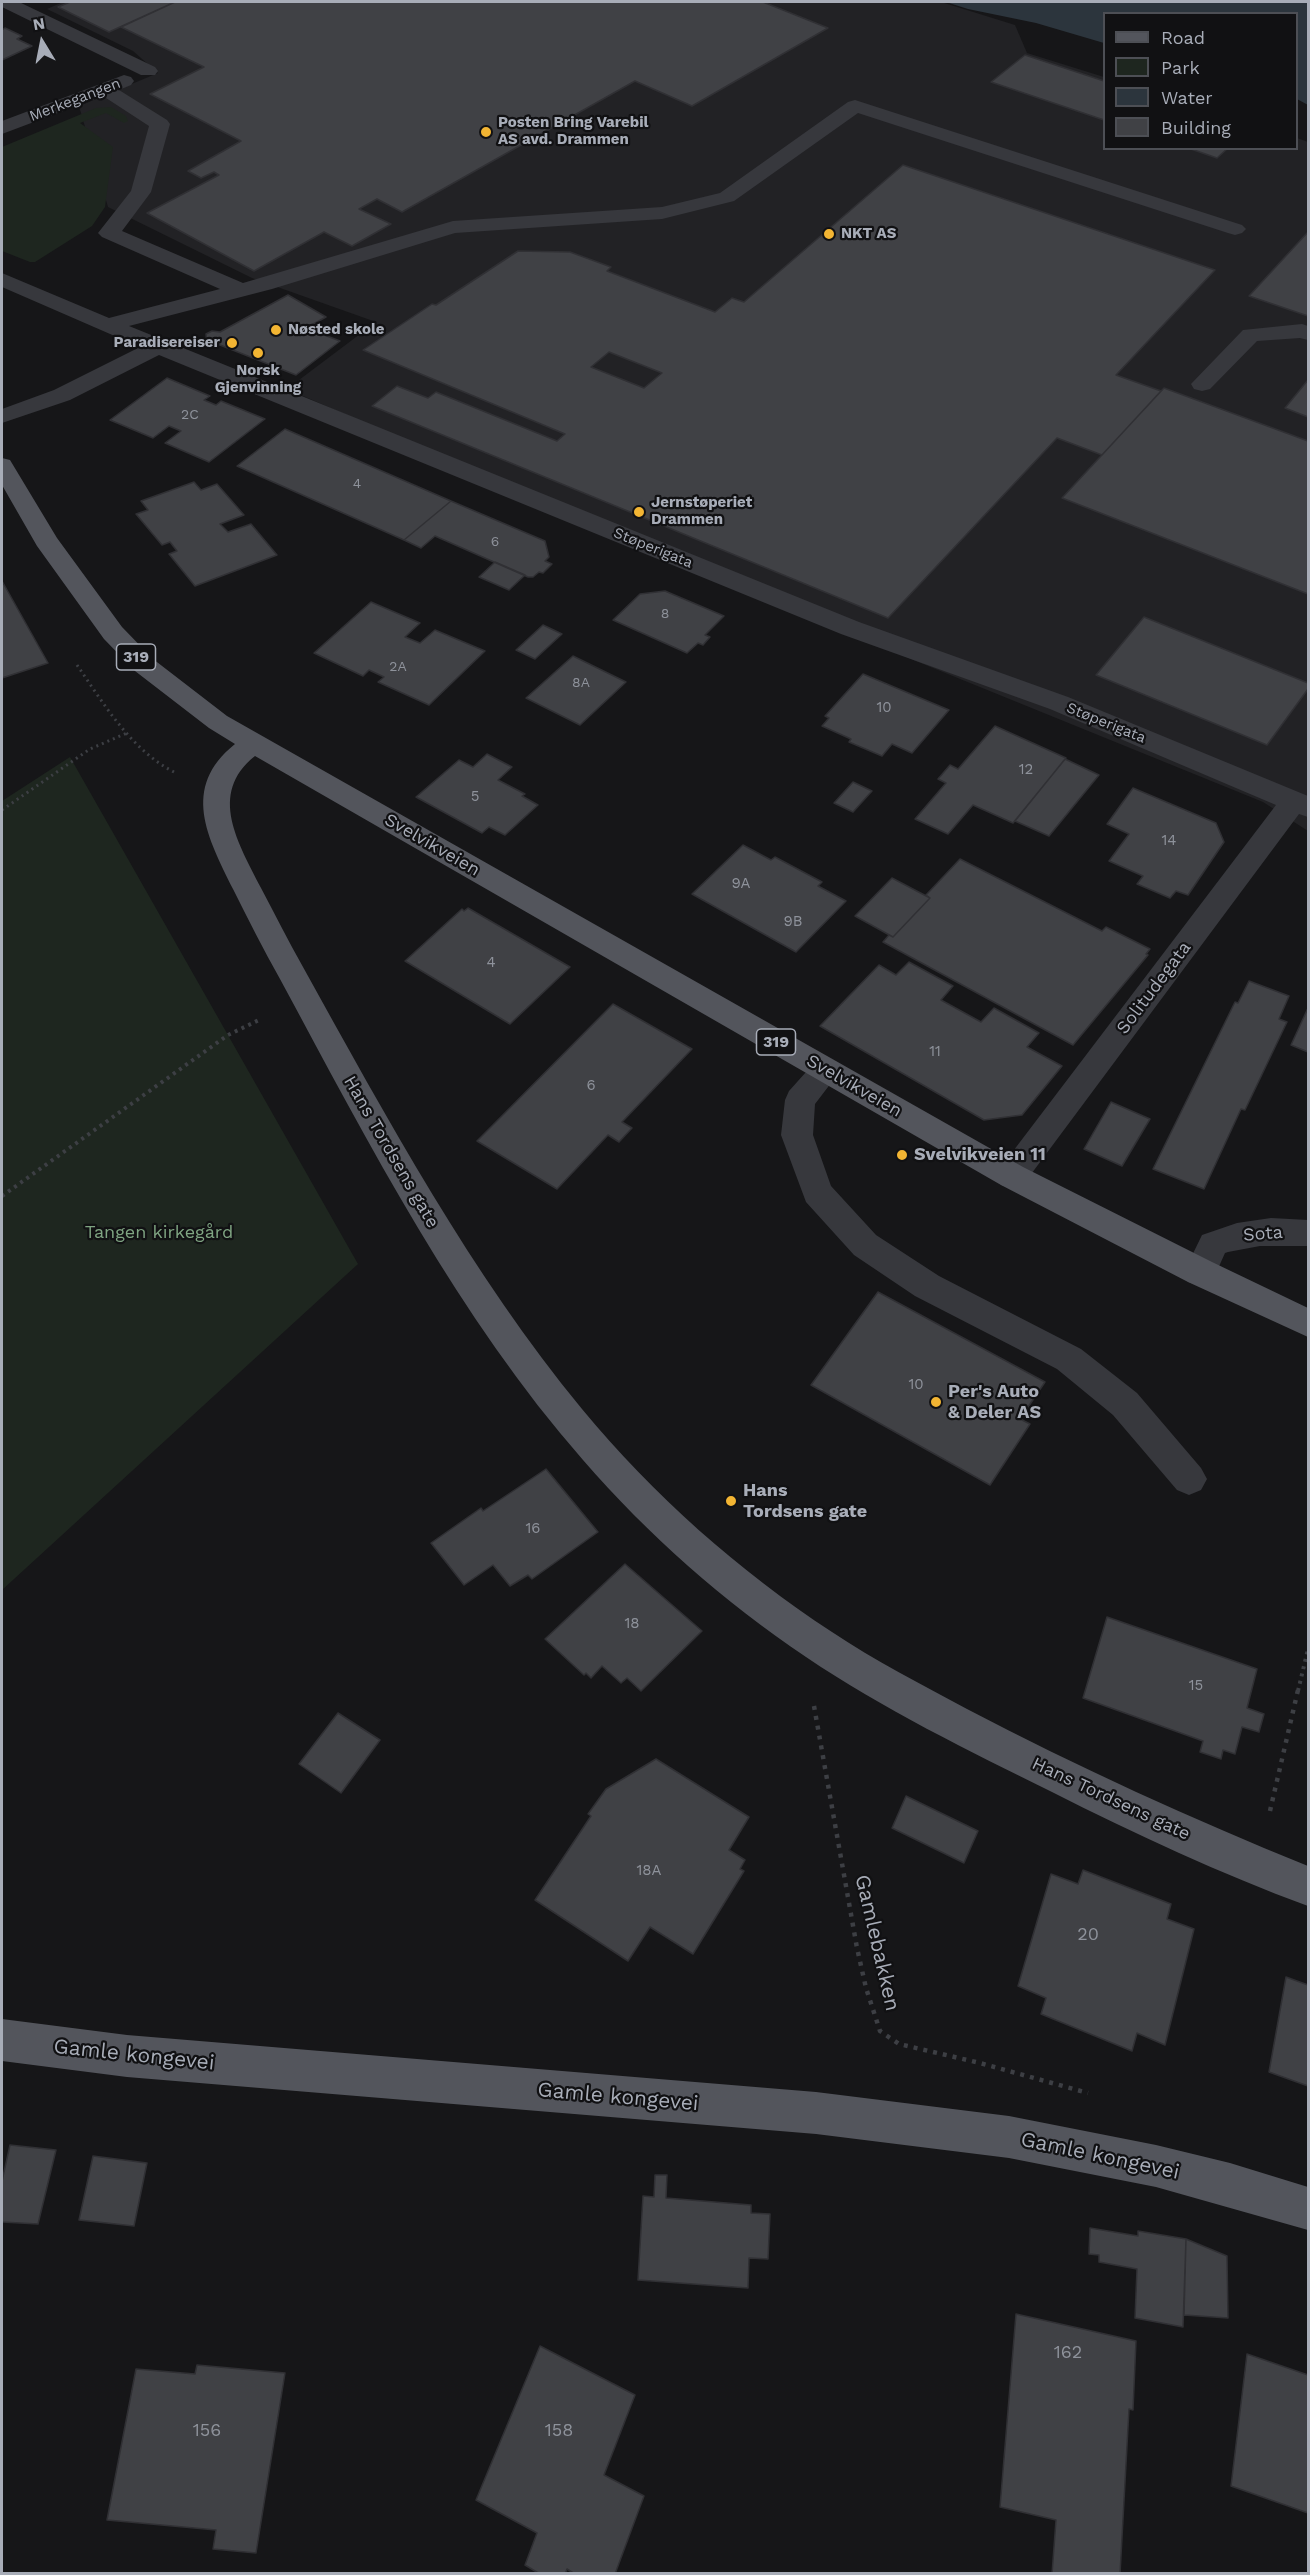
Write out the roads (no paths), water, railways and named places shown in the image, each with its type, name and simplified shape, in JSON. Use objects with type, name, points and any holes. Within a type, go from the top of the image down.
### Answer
[{"type":"main road","name":"319","points":[[2,465],[46,541],[113,633],[144,665],[182,697],[253,744]]},
{"type":"main road","name":"Hans Tordsens gate","points":[[253,744],[234,758],[224,771],[218,787],[217,819],[228,851],[304,999],[381,1138],[450,1254],[520,1356],[572,1423],[630,1487],[740,1587],[801,1633],[870,1677],[1026,1761],[1147,1817],[1308,1886]]},
{"type":"main road","name":"Svelvikveien","points":[[253,744],[1012,1176],[1200,1272],[1308,1323]]},
{"type":"main road","name":"Gamle kongevei","points":[[2,2040],[150,2058],[816,2113],[1009,2137],[1156,2166],[1230,2185],[1308,2210]]},
{"type":"street","name":"Merkegangen","points":[[2,128],[148,71],[5,2]]},
{"type":"street","points":[[105,89],[160,124],[141,192],[109,233],[241,290]]},
{"type":"street","points":[[107,325],[241,290],[453,227],[662,213],[728,197],[855,106],[1235,229]]},
{"type":"street","name":"Støperigata","points":[[2,279],[158,347],[850,628],[1059,703],[1302,804]]},
{"type":"street","points":[[1202,384],[1251,335],[1302,331],[1308,333]]},
{"type":"street","points":[[2,416],[64,396],[158,347]]},
{"type":"street","name":"Solitudegata","points":[[1012,1176],[1302,804]]},
{"type":"street","points":[[826,1070],[800,1100],[797,1135],[817,1193],[865,1245],[882,1257],[927,1286],[1069,1359],[1125,1404],[1189,1479]]},
{"type":"street","name":"Sota","points":[[1200,1272],[1213,1244],[1238,1234],[1284,1231],[1308,1233]]},
{"type":"water","points":[[946,2],[1308,2],[1308,105],[1298,100],[1298,12],[1103,12],[1103,43],[1036,23],[968,9]]},
{"type":"place","name":"Posten Bring Varebil AS avd. Drammen","points":[[486,132]]},
{"type":"place","name":"NKT AS","points":[[829,234]]},
{"type":"place","name":"Nøsted skole","points":[[276,330]]},
{"type":"place","name":"Paradisereiser","points":[[232,343]]},
{"type":"place","name":"Norsk Gjenvinning","points":[[258,353]]},
{"type":"place","name":"Jernstøperiet Drammen","points":[[639,512]]},
{"type":"place","name":"Svelvikveien 11","points":[[902,1155]]},
{"type":"place","name":"Per's Auto & Deler AS","points":[[936,1402]]},
{"type":"place","name":"Hans Tordsens gate","points":[[731,1501]]},
{"type":"park label","name":"Tangen kirkegård","points":[[159,1233]]}]
